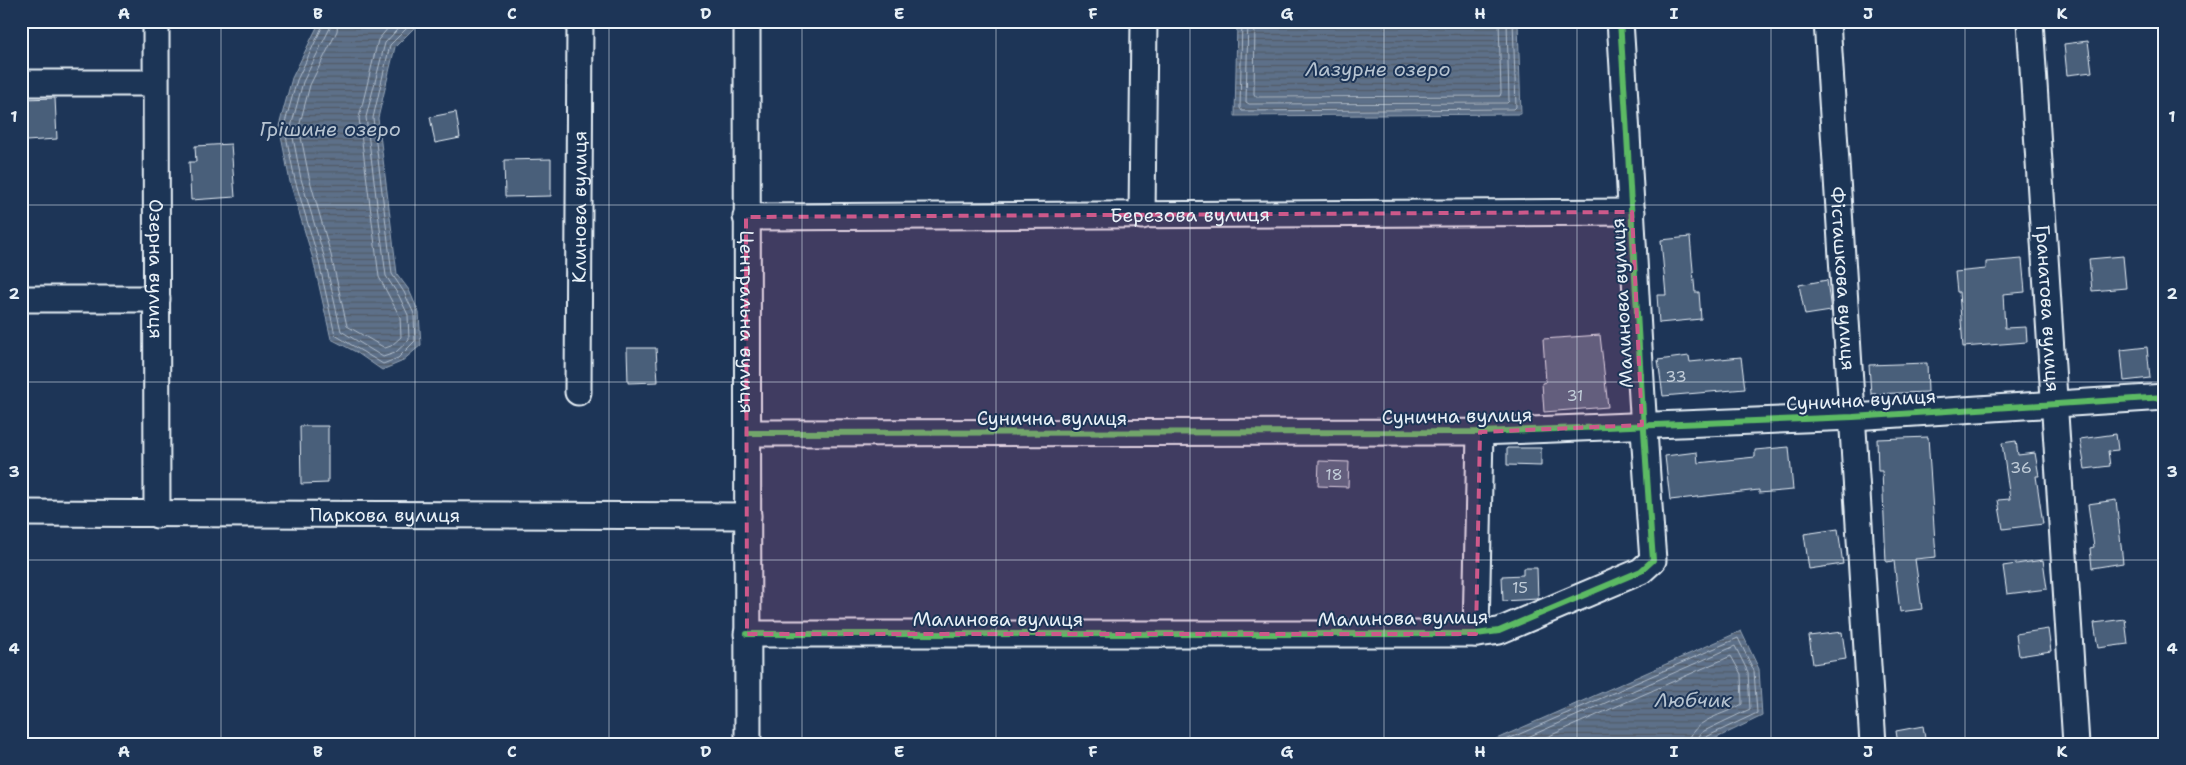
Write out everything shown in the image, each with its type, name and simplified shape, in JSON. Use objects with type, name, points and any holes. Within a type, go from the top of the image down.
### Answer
[{"type":"street","name":"Озерна вулиця","points":[[156,21],[157,515]]},
{"type":"street","name":"Клинова вулиця","points":[[578,392],[580,21]]},
{"type":"street","name":"Центральна вулиця","points":[[747,21],[748,744]]},
{"type":"street","points":[[1142,216],[1144,21]]},
{"type":"street","name":"Малинова вулиця","points":[[747,634],[1476,634],[1499,631],[1641,571],[1653,560],[1642,426],[1632,212],[1620,21]]},
{"type":"street","name":"Фісташкова вулиця","points":[[1827,21],[1873,744]]},
{"type":"street","name":"Гранатова вулиця","points":[[2030,21],[2076,744]]},
{"type":"street","points":[[21,82],[155,82]]},
{"type":"street","name":"Березова вулиця","points":[[746,217],[1632,212]]},
{"type":"street","points":[[21,299],[157,299]]},
{"type":"street","name":"Сунична вулиця","points":[[749,433],[1480,432],[1853,417],[2165,397]]},
{"type":"street","points":[[1476,634],[1480,432]]},
{"type":"street","name":"Паркова вулиця","points":[[21,513],[748,516]]},
{"type":"highlighted area","points":[[1632,212],[1642,425],[1480,432],[1476,634],[747,634],[746,217]]},
{"type":"water","name":"Грішине озеро","points":[[320,21],[421,21],[395,47],[378,118],[397,274],[409,290],[419,313],[421,345],[401,362],[382,370],[356,352],[331,339],[313,259],[290,182],[279,126],[292,78]]},
{"type":"water","name":"Лазурне озеро","points":[[1237,23],[1518,23],[1521,114],[1235,116]]},
{"type":"water","name":"Любчик","points":[[1741,631],[1759,669],[1762,716],[1704,744],[1485,744]]},
{"type":"building","points":[[2088,41],[2092,72],[2067,75],[2064,44]]},
{"type":"building","points":[[55,98],[57,139],[26,141],[24,99]]},
{"type":"building","points":[[456,112],[460,138],[435,143],[430,117]]},
{"type":"building","points":[[231,144],[235,197],[191,200],[189,162],[196,162],[195,146]]},
{"type":"building","points":[[551,159],[551,196],[505,197],[504,160]]},
{"type":"building","points":[[1690,237],[1695,292],[1699,292],[1701,319],[1659,323],[1657,295],[1666,295],[1661,240]]},
{"type":"building","points":[[2123,256],[2126,288],[2092,291],[2089,259]]},
{"type":"building","points":[[2022,259],[2025,292],[2003,294],[2005,328],[2026,327],[2027,342],[1963,347],[1959,292],[1957,292],[1955,272],[1986,269],[1986,262]]},
{"type":"building","points":[[1827,280],[1831,311],[1805,315],[1799,285]]},
{"type":"building","points":[[1600,335],[1608,407],[1544,412],[1542,383],[1546,382],[1543,339]]},
{"type":"building","points":[[2147,347],[2150,378],[2124,381],[2121,350]]},
{"type":"building","points":[[627,348],[656,348],[658,382],[628,383]]},
{"type":"building","points":[[1689,356],[1690,362],[1741,357],[1745,389],[1663,396],[1658,360]]},
{"type":"building","points":[[1927,363],[1928,392],[1871,394],[1869,365]]},
{"type":"building","points":[[300,426],[328,426],[328,483],[301,484]]},
{"type":"building","points":[[2116,434],[2118,450],[2108,451],[2110,466],[2085,469],[2080,439]]},
{"type":"building","points":[[1928,437],[1936,557],[1915,559],[1922,609],[1900,612],[1894,561],[1886,562],[1882,471],[1878,471],[1877,439]]},
{"type":"building","points":[[2016,441],[2018,455],[2035,453],[2039,476],[2036,476],[2043,524],[2003,529],[1998,500],[2010,499],[2002,443]]},
{"type":"building","points":[[1789,447],[1793,490],[1759,493],[1759,490],[1670,500],[1665,456],[1697,452],[1698,463],[1755,457],[1755,450]]},
{"type":"building","points":[[1507,448],[1541,448],[1541,466],[1507,465]]},
{"type":"building","points":[[1319,461],[1349,462],[1348,487],[1318,486]]},
{"type":"building","points":[[2116,500],[2123,563],[2092,568],[2090,548],[2094,547],[2088,504]]},
{"type":"building","points":[[1838,529],[1843,564],[1809,569],[1804,534]]},
{"type":"building","points":[[2043,560],[2047,589],[2007,594],[2003,566]]},
{"type":"building","points":[[1523,568],[1537,568],[1538,599],[1503,601],[1502,576],[1523,575]]},
{"type":"building","points":[[2125,619],[2128,644],[2098,648],[2094,623]]},
{"type":"building","points":[[2048,629],[2051,651],[2019,656],[2016,634]]},
{"type":"building","points":[[1842,632],[1846,659],[1813,664],[1809,636]]},
{"type":"building","points":[[1923,726],[1926,744],[1898,744],[1896,731]]},
{"type":"cycle path","points":[[747,634],[1476,634],[1499,631],[1641,571],[1653,560],[1620,21]]},
{"type":"cycle path","points":[[749,433],[1480,432],[1853,417],[2165,397]]}]
